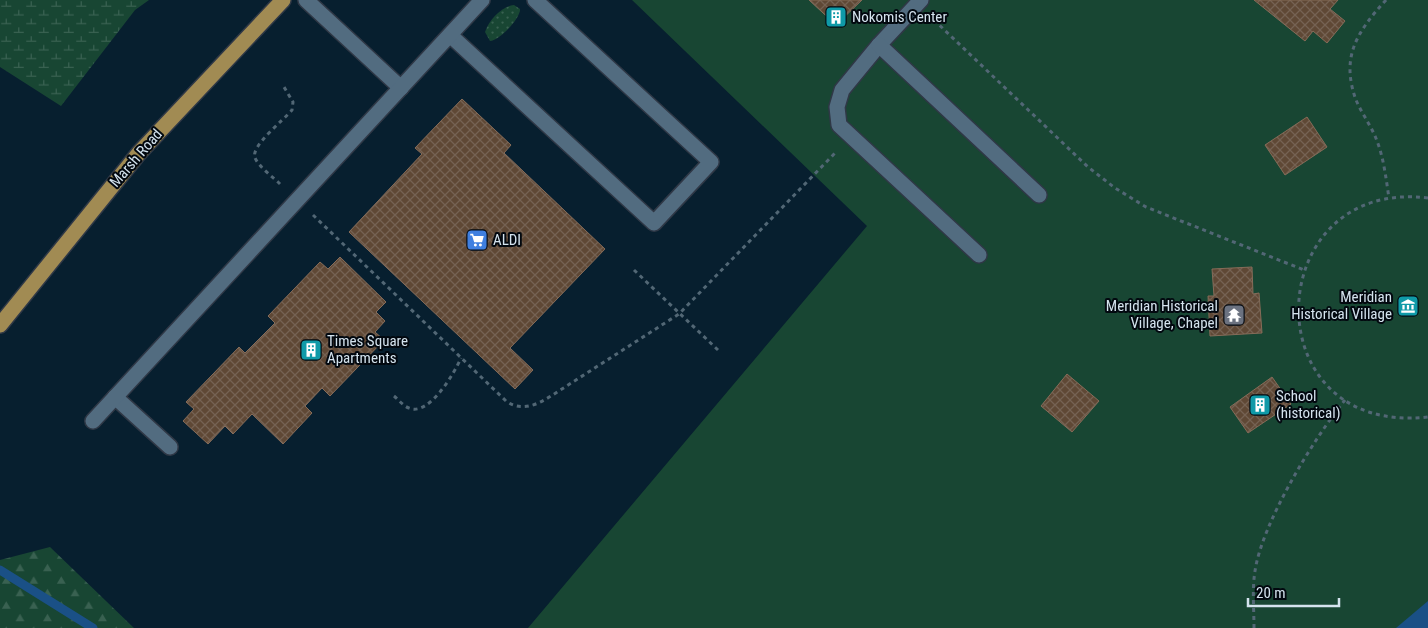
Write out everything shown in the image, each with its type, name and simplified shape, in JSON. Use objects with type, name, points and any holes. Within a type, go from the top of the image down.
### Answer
[{"type":"main road","name":"Marsh Road","points":[[0,325],[138,153],[283,0]]},
{"type":"lane","points":[[306,0],[401,88]]},
{"type":"lane","points":[[93,421],[482,0]]},
{"type":"lane","points":[[450,35],[654,223],[711,162],[535,0]]},
{"type":"lane","points":[[919,2],[879,45],[842,90],[836,107],[839,125],[979,255]]},
{"type":"lane","points":[[879,45],[1039,195]]},
{"type":"lane","points":[[115,397],[170,447]]},
{"type":"path","points":[[1386,0],[1363,26],[1355,42],[1350,67],[1356,100],[1377,142],[1389,198]]},
{"type":"path","points":[[919,2],[1088,167],[1115,188],[1146,208],[1304,270]]},
{"type":"path","points":[[284,87],[293,102],[292,110],[258,145],[254,157],[284,188]]},
{"type":"path","points":[[311,213],[512,405],[530,406],[551,396],[679,314],[851,136]]},
{"type":"path","points":[[1428,198],[1389,198],[1359,209],[1338,222],[1326,233],[1304,270],[1297,302],[1298,323],[1302,342],[1310,360],[1321,377],[1345,399],[1364,410],[1386,416],[1428,417]]},
{"type":"path","points":[[634,270],[718,350]]},
{"type":"path","points":[[394,396],[410,409],[430,403],[457,367],[461,358]]},
{"type":"path","points":[[1254,628],[1255,571],[1262,544],[1294,478],[1332,415],[1345,399]]},
{"type":"green space","points":[[0,0],[149,0],[135,10],[61,106],[0,67]]},
{"type":"green space","points":[[632,0],[1428,0],[1428,628],[528,628],[867,226]]},
{"type":"green space","points":[[514,5],[520,9],[517,18],[504,33],[490,41],[485,32],[496,14]]},
{"type":"green space","points":[[50,547],[134,628],[0,628],[0,560]]},
{"type":"water","points":[[1428,601],[1428,628],[1396,628]]},
{"type":"building","name":"Nokomis Center","points":[[809,0],[862,0],[836,25]]},
{"type":"building","points":[[1254,0],[1338,0],[1330,9],[1345,21],[1327,43],[1313,31],[1305,41]]},
{"type":"building","name":"ALDI","points":[[462,99],[511,145],[504,153],[605,249],[510,348],[533,370],[515,389],[349,232],[422,154],[415,148]]},
{"type":"building","points":[[1307,117],[1327,147],[1285,175],[1265,145]]},
{"type":"building","name":"Times Square Apartments","points":[[340,257],[386,302],[376,312],[385,321],[375,332],[384,340],[330,396],[322,388],[305,406],[312,413],[283,444],[252,414],[233,434],[225,426],[208,444],[183,421],[194,409],[186,402],[239,347],[245,353],[275,323],[268,316],[320,262],[328,269]]},
{"type":"building","name":"Meridian Historical Village, Chapel","points":[[1252,267],[1253,294],[1259,293],[1262,333],[1210,336],[1208,296],[1214,296],[1212,269]]},
{"type":"building","points":[[1067,374],[1099,401],[1072,432],[1041,406]]},
{"type":"building","name":"School (historical)","points":[[1272,377],[1291,404],[1248,433],[1230,407]]},
{"type":"waterway","points":[[0,570],[93,628]]},
{"type":"place","name":"Nokomis Center","points":[[836,17]]},
{"type":"place","name":"ALDI","points":[[477,240]]},
{"type":"place","name":"Meridian Historical Village","points":[[1408,306]]},
{"type":"place","name":"Meridian Historical Village, Chapel","points":[[1234,315]]},
{"type":"place","name":"Times Square Apartments","points":[[311,350]]},
{"type":"place","name":"School (historical)","points":[[1260,405]]}]
